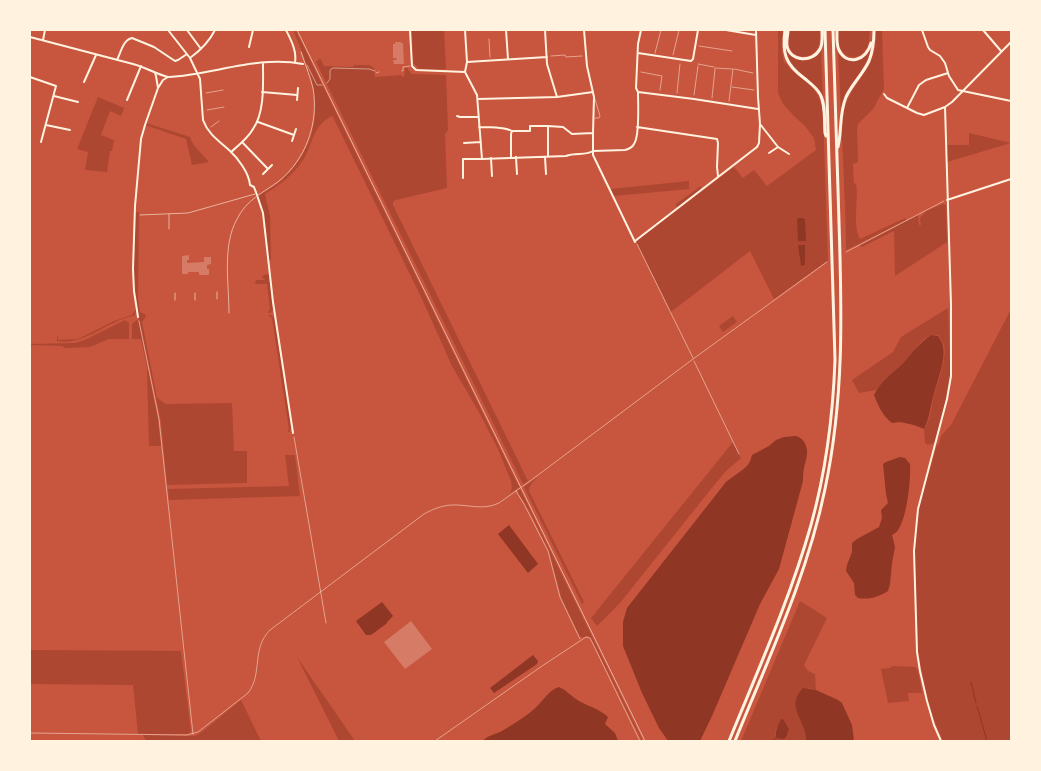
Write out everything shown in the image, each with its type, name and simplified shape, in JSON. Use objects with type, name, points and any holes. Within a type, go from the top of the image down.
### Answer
[{"type":"highway","points":[[787,30],[786,46],[791,54],[801,59],[811,58],[816,55],[821,46],[823,30]]},
{"type":"highway","points":[[787,30],[784,45],[787,61],[821,95],[824,106],[825,133],[828,141]]},
{"type":"highway","points":[[729,741],[781,614],[811,524],[826,452],[832,407],[835,360],[823,30]]},
{"type":"highway","points":[[835,30],[839,50],[846,57],[854,60],[864,56],[869,50],[873,30]]},
{"type":"highway","points":[[735,741],[804,567],[823,500],[832,453],[838,407],[842,301],[835,30]]},
{"type":"highway","points":[[837,153],[840,140],[842,108],[851,87],[870,59],[873,30]]},
{"type":"street","points":[[43,40],[45,30]]},
{"type":"street","points":[[169,30],[190,58],[198,73],[201,83],[203,120],[207,130],[231,152],[249,179],[250,185],[254,188],[263,213],[273,302],[293,433]]},
{"type":"street","points":[[187,30],[201,49]]},
{"type":"street","points":[[190,58],[207,43],[215,30]]},
{"type":"street","points":[[249,47],[253,30]]},
{"type":"street","points":[[286,30],[296,56],[295,63]]},
{"type":"street","points":[[410,30],[412,66],[416,70],[465,72]]},
{"type":"street","points":[[465,30],[467,62],[465,72],[476,91],[482,159]]},
{"type":"street","points":[[506,30],[508,60]]},
{"type":"street","points":[[545,30],[549,73],[557,97]]},
{"type":"street","points":[[584,30],[587,66],[594,97],[593,151],[595,160],[635,242],[757,147],[759,143],[760,111],[758,109],[756,30]]},
{"type":"street","points":[[464,178],[463,159],[529,158],[584,154],[593,151],[629,149],[635,144],[638,92],[636,88],[641,30]]},
{"type":"street","points":[[638,53],[691,61],[693,59],[698,30]]},
{"type":"street","points":[[727,30],[756,35]]},
{"type":"street","points":[[922,30],[928,47],[945,63],[948,73],[958,90],[1011,100]]},
{"type":"street","points":[[983,30],[1001,51]]},
{"type":"street","points":[[30,37],[141,66],[168,77]]},
{"type":"street","points":[[118,60],[129,38],[139,40],[154,47],[175,61],[187,54]]},
{"type":"street","points":[[884,94],[887,98],[924,115],[945,107],[963,92],[1011,42]]},
{"type":"street","points":[[84,82],[96,55]]},
{"type":"street","points":[[467,62],[547,57]]},
{"type":"street","points":[[138,317],[133,282],[137,184],[142,133],[158,88],[163,80],[168,77],[263,62],[287,61],[304,64]]},
{"type":"street","points":[[231,152],[258,122],[263,62]]},
{"type":"street","points":[[127,100],[141,66]]},
{"type":"street","points":[[154,72],[158,88]]},
{"type":"street","points":[[908,108],[920,85],[926,80],[948,73]]},
{"type":"street","points":[[30,77],[56,86],[41,142]]},
{"type":"street","points":[[297,100],[298,88]]},
{"type":"street","points":[[262,92],[297,95]]},
{"type":"street","points":[[477,99],[557,97],[593,92]]},
{"type":"street","points":[[638,92],[758,109]]},
{"type":"street","points":[[54,96],[78,102]]},
{"type":"street","points":[[941,741],[927,701],[916,641],[914,551],[918,509],[949,388],[951,361],[945,107]]},
{"type":"street","points":[[457,116],[478,117]]},
{"type":"street","points":[[258,122],[294,135]]},
{"type":"street","points":[[760,124],[778,147],[789,154]]},
{"type":"street","points":[[46,125],[70,130]]},
{"type":"street","points":[[479,127],[530,131],[530,126],[548,126],[563,127],[572,134],[593,133]]},
{"type":"street","points":[[546,174],[548,126]]},
{"type":"street","points":[[637,128],[717,139],[718,177]]},
{"type":"street","points":[[292,141],[296,129]]},
{"type":"street","points":[[512,131],[512,157]]},
{"type":"street","points":[[242,142],[268,169]]},
{"type":"street","points":[[464,142],[481,142]]},
{"type":"street","points":[[769,153],[778,147]]},
{"type":"street","points":[[516,157],[517,174]]},
{"type":"street","points":[[491,158],[492,176]]},
{"type":"street","points":[[263,174],[272,165]]},
{"type":"street","points":[[947,200],[1011,179]]},
{"type":"lane","points":[[402,71],[403,67],[412,66]]},
{"type":"lane","points":[[593,118],[599,118],[600,116],[594,97]]},
{"type":"path","points":[[655,55],[661,30]]},
{"type":"path","points":[[672,58],[679,30]]},
{"type":"path","points":[[489,39],[490,61]]},
{"type":"path","points":[[695,46],[732,51]]},
{"type":"path","points":[[547,57],[564,55],[566,57],[586,56]]},
{"type":"path","points":[[676,97],[681,60]]},
{"type":"path","points":[[694,99],[698,63],[715,68],[733,69],[757,74]]},
{"type":"path","points":[[304,64],[308,67],[317,85],[322,85]]},
{"type":"path","points":[[327,83],[330,79],[330,70],[333,68],[368,69],[374,70],[376,73]]},
{"type":"path","points":[[711,102],[715,68]]},
{"type":"path","points":[[728,105],[733,69]]},
{"type":"path","points":[[637,71],[662,76],[659,94]]},
{"type":"path","points":[[731,87],[758,91]]},
{"type":"path","points":[[202,94],[223,90]]},
{"type":"path","points":[[203,111],[224,107]]},
{"type":"path","points":[[207,130],[219,121]]},
{"type":"path","points":[[846,252],[947,200]]},
{"type":"path","points":[[635,242],[739,454]]},
{"type":"path","points":[[30,733],[187,735],[198,732],[248,693],[253,685],[260,646],[266,634],[424,514],[432,509],[450,505],[489,507],[499,503],[827,262]]},
{"type":"path","points":[[138,317],[159,419],[193,734]]},
{"type":"path","points":[[293,433],[326,623]]},
{"type":"path","points":[[516,490],[548,551],[560,597],[580,640]]},
{"type":"path","points":[[435,741],[586,637],[591,640],[640,741]]},
{"type":"shaded area","points":[[412,30],[444,30],[446,69],[421,70],[413,63]]},
{"type":"shaded area","points":[[778,30],[783,30],[782,51],[785,64],[814,89],[822,105],[828,260],[774,299],[750,251],[671,312],[637,243],[638,240],[734,167],[743,178],[754,170],[767,186],[816,150],[814,138],[783,104],[778,93]]},
{"type":"shaded area","points":[[790,30],[820,30],[819,45],[814,53],[806,56],[794,54],[789,46]]},
{"type":"shaded area","points":[[838,30],[870,30],[868,44],[863,53],[856,57],[844,54],[839,46]]},
{"type":"shaded area","points":[[876,30],[882,30],[884,89],[873,109],[858,124],[858,162],[853,164],[854,184],[856,183],[857,190],[856,226],[860,239],[905,218],[906,220],[846,250],[842,119],[847,101],[873,57]]},
{"type":"shaded area","points":[[296,31],[519,487],[510,493],[512,488],[511,481],[498,449],[452,366],[422,299],[332,116],[325,120],[316,130],[307,154],[291,175],[265,194],[270,216],[271,259],[268,261],[264,220],[258,196],[281,181],[299,161],[314,126],[315,100],[313,87],[294,32]]},
{"type":"shaded area","points":[[785,47],[794,57],[805,61],[813,58],[821,49],[823,97],[794,69],[788,60]]},
{"type":"shaded area","points":[[871,48],[865,65],[843,102],[841,111],[838,52],[847,59],[856,60],[865,57]]},
{"type":"shaded area","points":[[320,58],[324,66],[353,67],[354,65],[369,65],[374,68],[375,77],[402,75],[404,77],[405,68],[408,68],[412,74],[446,75],[448,130],[445,134],[447,188],[396,200],[393,202],[393,205],[528,481],[523,484],[316,62]]},
{"type":"shaded area","points":[[98,97],[124,108],[121,116],[110,111],[101,135],[114,140],[112,151],[110,151],[107,172],[85,170],[88,152],[77,149]]},
{"type":"shaded area","points":[[146,123],[190,137],[195,147],[209,162],[192,165],[186,139],[145,125]]},
{"type":"shaded area","points":[[969,133],[1011,143],[947,162],[947,145],[969,145]]},
{"type":"shaded area","points":[[689,181],[689,189],[614,196],[611,189]]},
{"type":"shaded area","points":[[701,186],[701,190],[677,208],[676,204]]},
{"type":"shaded area","points":[[943,204],[946,205],[947,242],[895,276],[894,231],[862,247],[860,245],[918,215],[919,225],[921,225],[920,218],[926,211]]},
{"type":"shaded area","points":[[136,212],[139,212],[138,298],[140,312],[146,315],[142,322],[157,398],[166,404],[232,403],[234,451],[247,451],[247,483],[167,485],[161,422],[136,305],[133,282]]},
{"type":"shaded area","points":[[797,219],[805,219],[806,241],[798,241]]},
{"type":"shaded area","points":[[798,245],[805,245],[805,265],[801,266]]},
{"type":"shaded area","points":[[269,274],[273,310],[268,313],[270,309],[267,284],[255,284],[256,280],[265,280],[262,277]]},
{"type":"shaded area","points":[[135,305],[136,311],[133,316],[77,340],[57,341],[57,336],[58,340],[78,339],[114,321],[132,315],[135,311]]},
{"type":"shaded area","points":[[948,308],[950,376],[936,440],[928,445],[925,443],[924,429],[929,417],[945,351],[938,335],[930,335],[921,342],[876,390],[859,393],[852,380],[893,352],[901,337]]},
{"type":"shaded area","points":[[1011,309],[1011,741],[943,741],[927,698],[918,652],[914,551],[918,509],[941,436],[951,425]]},
{"type":"shaded area","points":[[268,315],[274,318],[292,427],[287,433],[289,429],[272,318]]},
{"type":"shaded area","points":[[733,316],[737,322],[723,332],[719,326]]},
{"type":"shaded area","points":[[125,320],[129,323],[129,339],[109,339],[90,347],[64,348],[63,346],[30,345],[75,343]]},
{"type":"shaded area","points":[[137,320],[139,323],[158,419],[161,446],[149,446],[148,371],[141,339],[132,339],[132,324]]},
{"type":"shaded area","points":[[931,335],[938,336],[944,352],[926,425],[924,429],[900,422],[892,423],[881,411],[874,395],[883,382]]},
{"type":"shaded area","points":[[796,436],[804,442],[807,456],[803,481],[779,569],[760,604],[700,741],[668,741],[659,728],[642,693],[623,646],[623,622],[627,608],[726,482],[748,465],[752,455],[776,440]]},
{"type":"shaded area","points":[[733,442],[741,458],[726,471],[620,603],[597,626],[591,618]]},
{"type":"shaded area","points":[[285,455],[295,455],[300,496],[169,500],[168,489],[289,486]]},
{"type":"shaded area","points":[[900,457],[905,458],[910,464],[910,479],[904,517],[897,532],[892,535],[895,547],[888,591],[874,598],[858,598],[855,595],[854,583],[846,571],[852,552],[852,543],[879,527],[882,518],[881,510],[888,503],[883,464]]},
{"type":"shaded area","points":[[538,477],[531,485],[529,491],[584,602],[582,604],[524,487]]},
{"type":"shaded area","points":[[520,489],[643,741],[592,640],[588,636],[580,637],[561,597],[549,551],[530,512],[518,493]]},
{"type":"shaded area","points":[[509,525],[538,564],[528,573],[498,534]]},
{"type":"shaded area","points":[[800,601],[827,618],[804,665],[808,671],[815,674],[816,690],[808,688],[799,718],[804,729],[806,741],[741,741]],"holes":[[[784,720],[789,729],[783,739],[775,736],[776,729]]]},
{"type":"shaded area","points":[[382,602],[393,616],[371,635],[366,635],[356,621]]},
{"type":"shaded area","points":[[30,650],[181,651],[191,732],[187,734],[138,734],[133,685],[30,684]]},
{"type":"shaded area","points":[[533,655],[538,661],[537,664],[494,693],[490,688]]},
{"type":"shaded area","points":[[297,657],[355,741],[339,741]]},
{"type":"shaded area","points":[[892,666],[915,667],[918,670],[922,693],[908,693],[909,701],[888,703],[881,669]]},
{"type":"shaded area","points":[[559,687],[608,717],[605,724],[615,733],[618,741],[483,741],[526,716],[551,691]]},
{"type":"shaded area","points":[[803,688],[816,690],[842,703],[852,725],[854,741],[806,741],[796,708],[798,695]]},
{"type":"shaded area","points":[[241,700],[261,741],[146,741],[143,735],[195,736]]},
{"type":"shaded area","points":[[781,719],[784,720],[789,729],[786,737],[783,739],[776,738],[776,730]]},
{"type":"building","points":[[395,42],[403,43],[404,64],[394,64],[393,60],[397,60],[393,58],[393,44]]},
{"type":"building","points":[[189,255],[187,263],[204,262],[204,257],[211,257],[211,264],[207,265],[209,275],[199,275],[199,272],[182,274],[182,256]]},
{"type":"building","points":[[411,621],[432,649],[405,669],[384,642]]},
{"type":"waterway","points":[[971,682],[976,703]]},
{"type":"waterway","points":[[977,706],[987,741]]},
{"type":"waterway","points":[[772,741],[776,738]]},
{"type":"railway","points":[[297,30],[645,741]]},
{"type":"railway","points":[[229,313],[228,253],[232,230],[241,212],[250,201],[279,181],[297,162],[312,127],[314,114],[313,88],[301,52]]},
{"type":"railway","points":[[140,215],[188,213],[255,194]]},
{"type":"railway","points":[[169,214],[169,229]]},
{"type":"railway","points":[[217,292],[217,299]]},
{"type":"railway","points":[[175,293],[175,300]]},
{"type":"railway","points":[[195,293],[195,300]]}]
